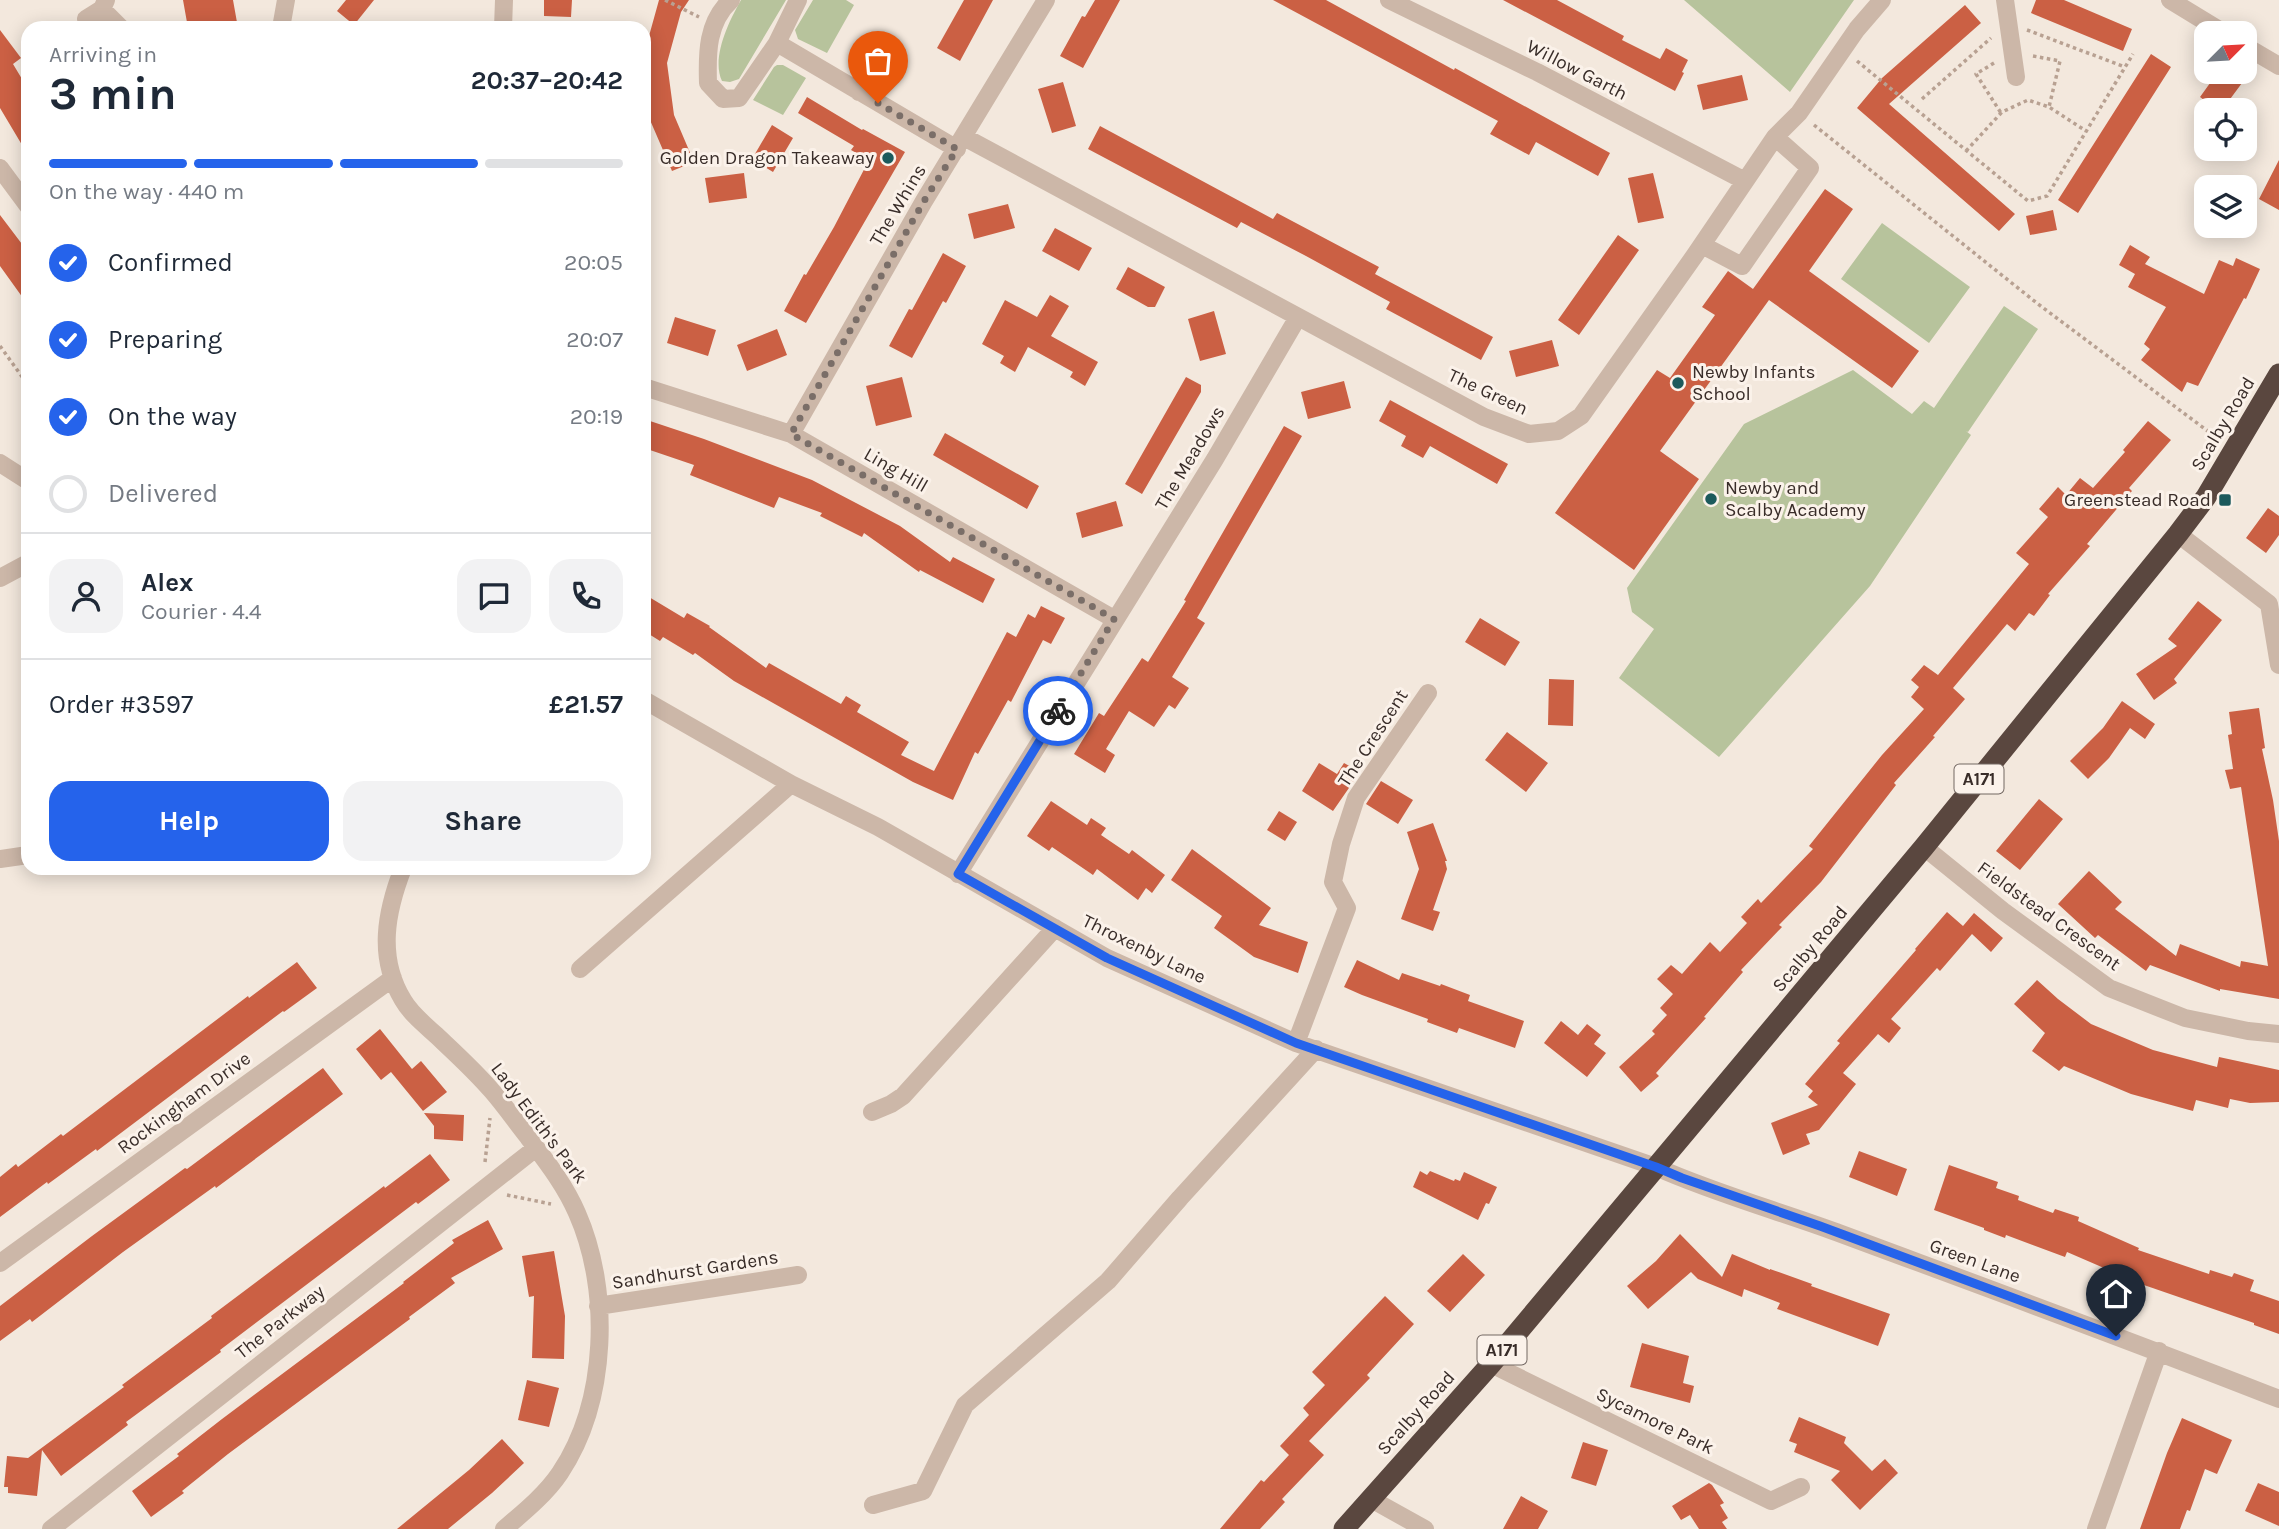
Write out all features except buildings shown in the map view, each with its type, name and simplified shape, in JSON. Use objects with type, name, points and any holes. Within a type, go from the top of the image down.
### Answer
[{"type":"highway","name":"Scalby Road","points":[[1344,1529],[1491,1364],[1924,847],[2178,534],[2206,497],[2279,374]]},
{"type":"street","points":[[282,21],[286,0]]},
{"type":"street","points":[[503,21],[504,0]]},
{"type":"street","points":[[731,0],[714,24],[707,52],[708,83],[723,99],[739,98],[777,43],[798,0]]},
{"type":"street","name":"The Whins","points":[[791,434],[924,201],[1046,0]]},
{"type":"street","name":"Willow Garth","points":[[1389,0],[1537,72],[1745,181]]},
{"type":"street","name":"The Green","points":[[777,43],[859,92],[1298,317],[1484,417],[1529,434],[1558,431],[1581,416],[1775,136],[1799,113],[1882,0]]},
{"type":"street","points":[[2005,0],[2016,77]]},
{"type":"street","points":[[2169,0],[2196,7],[2211,21]]},
{"type":"street","points":[[98,9],[113,21]]},
{"type":"street","points":[[859,92],[881,52]]},
{"type":"street","points":[[2258,53],[2279,65]]},
{"type":"street","points":[[1702,245],[1742,266],[1810,168],[1775,136]]},
{"type":"street","points":[[0,168],[21,196]]},
{"type":"street","name":"The Meadows","points":[[958,874],[1215,459],[1298,317]]},
{"type":"street","name":"Ling Hill","points":[[651,389],[791,434],[1114,619]]},
{"type":"street","points":[[0,463],[21,476]]},
{"type":"street","points":[[2178,534],[2274,603],[2279,665]]},
{"type":"street","points":[[0,578],[21,567]]},
{"type":"street","name":"The Crescent","points":[[1296,1043],[1347,908],[1334,882],[1341,844],[1356,798],[1428,693]]},
{"type":"street","name":"Throxenby Lane","points":[[651,704],[791,784],[878,827],[1107,958],[1296,1043],[1656,1167]]},
{"type":"street","points":[[580,969],[791,784]]},
{"type":"street","name":"Fieldstead Crescent","points":[[1924,847],[2003,911],[2109,988],[2185,1018],[2248,1031],[2279,1034]]},
{"type":"street","points":[[0,859],[21,856]]},
{"type":"street","name":"Lady Edith's Park","points":[[401,875],[388,911],[386,929],[390,968],[403,1001],[492,1091],[558,1177],[589,1240],[595,1271],[600,1342],[597,1369],[579,1440],[554,1481],[505,1529]]},
{"type":"street","points":[[872,1112],[903,1096],[1055,928]]},
{"type":"street","name":"Rockingham Drive","points":[[0,1263],[393,978]]},
{"type":"street","points":[[873,1505],[923,1491],[965,1405],[1108,1281],[1316,1049]]},
{"type":"street","name":"The Parkway","points":[[51,1529],[536,1149]]},
{"type":"street","name":"Green Lane","points":[[1656,1167],[2159,1352],[2279,1399]]},
{"type":"street","name":"Sandhurst Gardens","points":[[598,1306],[798,1275]]},
{"type":"street","points":[[2096,1529],[2159,1352]]},
{"type":"street","name":"Sycamore Park","points":[[1491,1364],[1765,1507],[1801,1487]]},
{"type":"street","points":[[1371,1499],[1426,1529]]},
{"type":"path","points":[[665,0],[702,19]]},
{"type":"path","points":[[1922,99],[2008,23],[2125,68]]},
{"type":"path","points":[[1843,50],[2028,201],[2047,196],[2133,54]]},
{"type":"path","points":[[2001,113],[1976,74],[2012,52],[2060,61],[2049,107]]},
{"type":"path","points":[[1966,150],[2001,113],[2028,100],[2049,107],[2086,131]]},
{"type":"path","points":[[1799,113],[2038,304],[2233,450]]},
{"type":"path","points":[[0,346],[21,375]]},
{"type":"path","points":[[492,1091],[482,1190],[576,1210]]},
{"type":"green space","points":[[741,0],[786,0],[739,79],[722,81],[719,72],[720,51]]},
{"type":"green space","points":[[813,0],[846,0],[854,5],[827,53],[798,39],[795,30]]},
{"type":"green space","points":[[1684,0],[1854,0],[1790,92]]},
{"type":"green space","points":[[777,65],[783,65],[806,78],[783,115],[753,100]]},
{"type":"green space","points":[[1882,223],[1970,287],[1929,343],[1841,279]]},
{"type":"green space","points":[[2004,306],[2038,329],[1968,432],[1966,431],[1971,435],[1870,586],[1719,757],[1619,678],[1654,629],[1632,612],[1627,588],[1744,424],[1853,370],[1912,414],[1924,401],[1934,408]]},
{"type":"way so far","points":[[878,103],[957,149],[924,201],[791,434],[1114,619],[1058,711]]},
{"type":"place","name":"Golden Dragon Takeaway","points":[[888,158]]},
{"type":"place","name":"Newby Infants School","points":[[1678,383]]},
{"type":"place","name":"Newby and Scalby Academy","points":[[1711,499]]},
{"type":"place","name":"Greenstead Road","points":[[2225,500]]},
{"type":"route","points":[[1058,711],[958,874],[1107,958],[1296,1043],[1656,1167],[2116,1336]]}]
